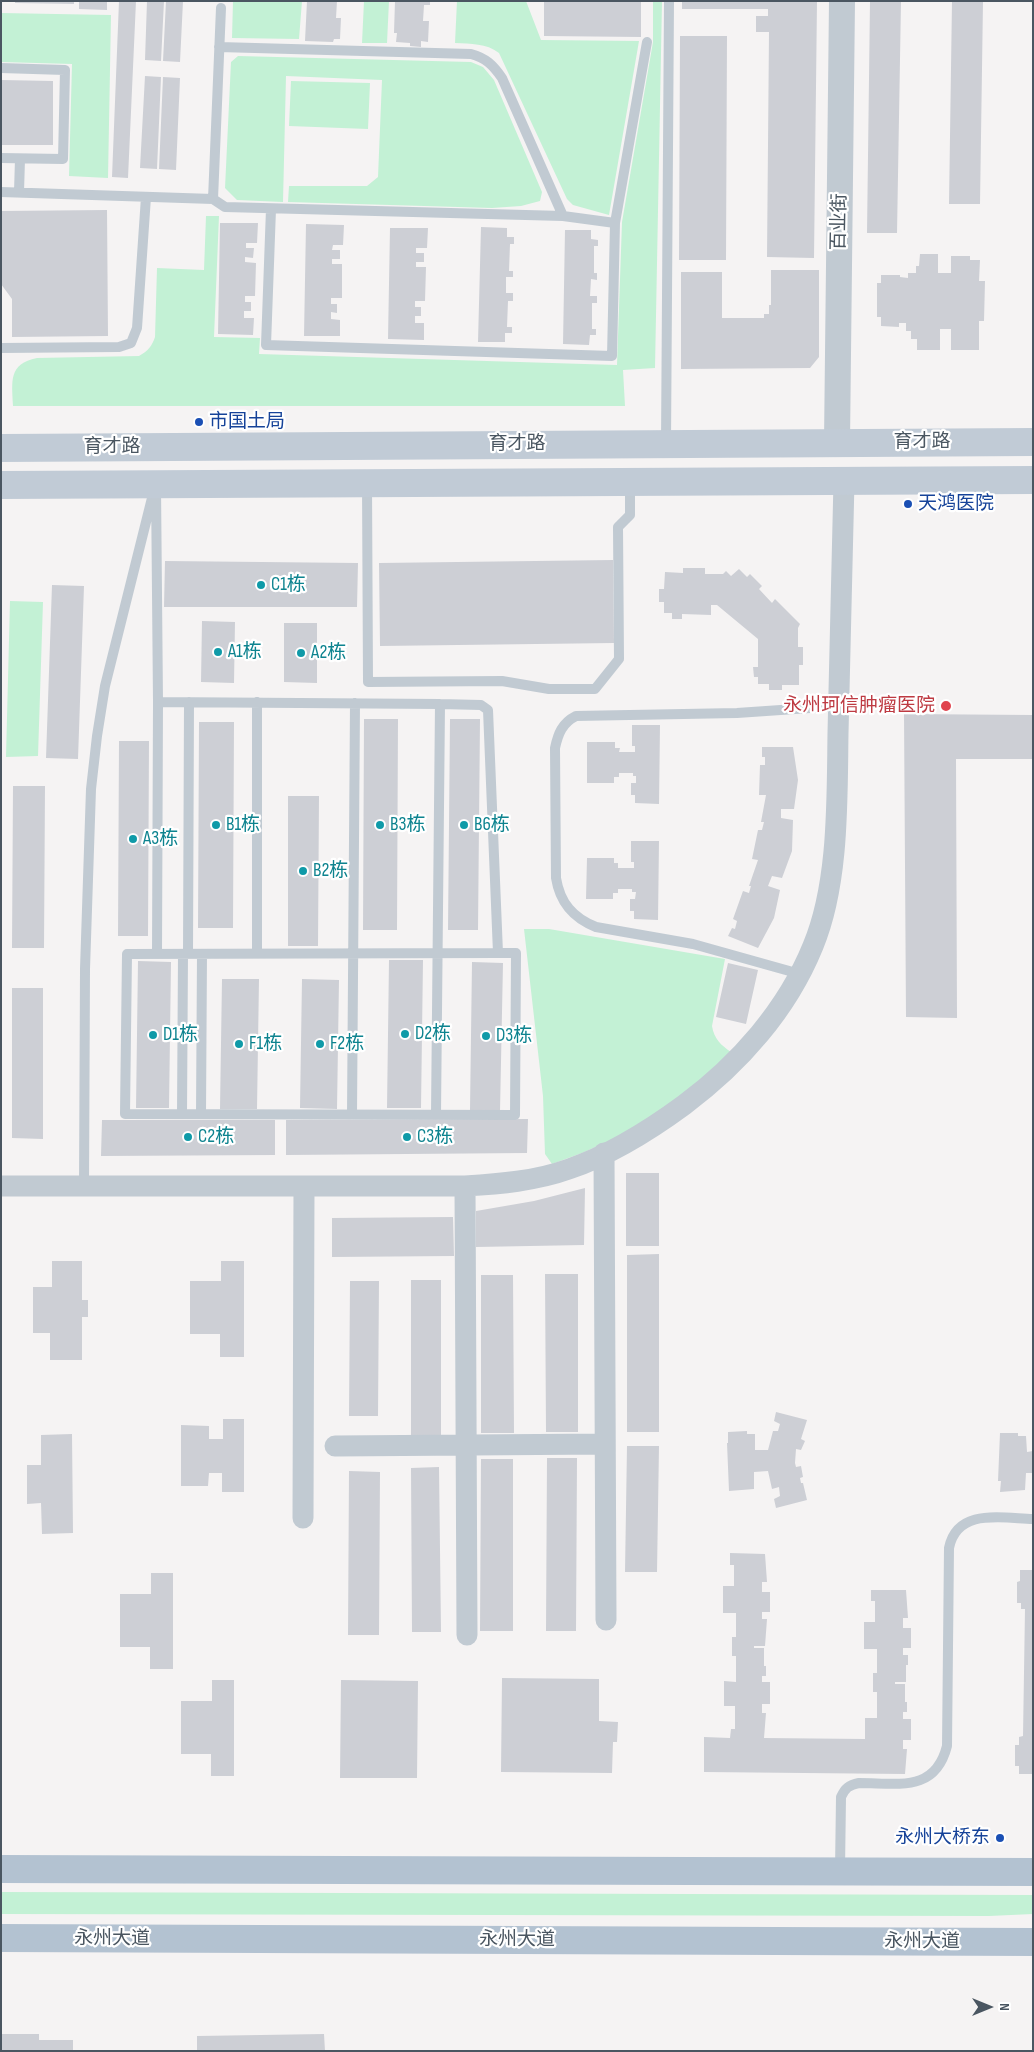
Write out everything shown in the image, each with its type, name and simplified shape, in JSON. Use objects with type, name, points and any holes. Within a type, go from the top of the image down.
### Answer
[{"type":"main road","name":"育才路","points":[[1,448],[1033,442]]},
{"type":"main road","name":"育才路","points":[[1,485],[1033,480]]},
{"type":"main road","points":[[1,1869],[1033,1872]]},
{"type":"main road","name":"永州大道","points":[[1,1938],[1033,1942]]},
{"type":"street","name":"百业街","points":[[837,442],[842,1]]},
{"type":"street","points":[[1,1186],[465,1186],[499,1184],[535,1178],[569,1169],[604,1153],[635,1138],[709,1086],[744,1051],[772,1019],[800,974],[814,945],[823,914],[832,862],[836,818],[844,481]]},
{"type":"street","points":[[604,1153],[606,1620]]},
{"type":"street","points":[[303,1518],[304,1186]]},
{"type":"street","points":[[465,1186],[466,1635]]},
{"type":"street","points":[[335,1446],[605,1444]]},
{"type":"lane","points":[[666,443],[669,1]]},
{"type":"lane","points":[[213,199],[221,8]]},
{"type":"lane","points":[[271,208],[266,345],[612,356],[616,223],[647,42]]},
{"type":"lane","points":[[219,47],[471,54],[482,57],[493,65],[502,78],[563,216]]},
{"type":"lane","points":[[1,68],[65,70],[63,159],[1,158]]},
{"type":"lane","points":[[19,192],[20,159]]},
{"type":"lane","points":[[1,192],[213,199],[225,207],[563,216],[616,223]]},
{"type":"lane","points":[[1,348],[119,346],[131,342],[137,328],[146,197]]},
{"type":"lane","points":[[367,482],[368,682],[502,681],[549,689],[595,689],[619,659],[618,526],[630,515],[630,482]]},
{"type":"lane","points":[[156,483],[158,702],[157,954]]},
{"type":"lane","points":[[84,1186],[85,969],[91,789],[105,686],[156,483]]},
{"type":"lane","points":[[158,702],[440,704],[481,705],[488,710],[498,953]]},
{"type":"lane","points":[[182,1114],[189,702]]},
{"type":"lane","points":[[257,702],[257,953]]},
{"type":"lane","points":[[352,1114],[355,703]]},
{"type":"lane","points":[[436,1114],[440,704]]},
{"type":"lane","points":[[800,974],[693,944],[596,926],[583,922],[573,914],[564,903],[558,890],[556,878],[555,748],[557,736],[563,726],[576,716],[737,713],[839,706]]},
{"type":"lane","points":[[516,953],[515,1115],[125,1114],[127,954],[186,954],[516,953]]},
{"type":"lane","points":[[201,1114],[202,954]]},
{"type":"lane","points":[[840,1871],[841,1797],[844,1790],[850,1784],[918,1781],[938,1769],[943,1759],[946,1746],[950,1548],[955,1531],[961,1524],[978,1518],[1033,1518]]},
{"type":"green space","points":[[233,1],[302,1],[299,39],[232,38]]},
{"type":"green space","points":[[364,1],[389,1],[387,43],[362,43]]},
{"type":"green space","points":[[457,1],[526,1],[541,40],[639,41],[609,215],[573,205],[567,199],[499,53],[484,46],[455,43]]},
{"type":"green space","points":[[653,1],[662,1],[655,368],[623,370],[625,406],[13,406],[12,389],[16,369],[28,361],[37,358],[139,356],[147,350],[155,337],[157,268],[204,270],[206,216],[219,216],[214,337],[260,338],[259,354],[617,365],[622,222],[653,42]]},
{"type":"green space","points":[[1,13],[111,15],[108,178],[69,176],[72,64],[1,62]]},
{"type":"green space","points":[[238,56],[471,62],[483,67],[494,80],[542,192],[540,201],[521,206],[492,208],[288,202],[289,186],[367,186],[378,177],[382,80],[286,76],[283,202],[237,200],[225,188],[231,62]]},
{"type":"green space","points":[[291,81],[370,83],[368,129],[289,126]]},
{"type":"green space","points":[[10,601],[43,602],[38,756],[6,757]]},
{"type":"green space","points":[[524,929],[549,929],[725,959],[712,1026],[714,1035],[731,1052],[698,1084],[627,1133],[552,1164],[545,1154],[543,1096]]},
{"type":"green space","points":[[1,1892],[1033,1895],[1033,1914],[989,1916],[1,1914]]},
{"type":"building","points":[[15,1],[74,1],[74,4],[15,3]]},
{"type":"building","points":[[79,1],[107,1],[107,10],[79,9]]},
{"type":"building","points":[[119,1],[136,1],[128,178],[112,177]]},
{"type":"building","points":[[147,1],[164,1],[161,61],[145,60]]},
{"type":"building","points":[[166,1],[183,1],[180,62],[163,61]]},
{"type":"building","points":[[307,1],[337,1],[336,18],[341,18],[340,39],[334,39],[333,42],[305,41]]},
{"type":"building","points":[[395,1],[430,1],[430,5],[424,5],[423,21],[429,21],[428,42],[421,41],[421,47],[410,46],[410,43],[396,42],[397,33],[394,33]]},
{"type":"building","points":[[544,1],[641,1],[641,37],[544,36]]},
{"type":"building","points":[[682,1],[817,1],[814,258],[767,257],[769,32],[756,32],[756,16],[768,16],[768,9],[682,9]]},
{"type":"building","points":[[870,1],[901,1],[897,233],[867,233]]},
{"type":"building","points":[[952,1],[983,1],[980,204],[949,204]]},
{"type":"building","points":[[680,36],[727,36],[726,260],[679,260]]},
{"type":"building","points":[[145,76],[161,77],[157,169],[140,168]]},
{"type":"building","points":[[163,77],[180,78],[176,170],[159,169]]},
{"type":"building","points":[[1,80],[53,81],[53,145],[1,145]]},
{"type":"building","points":[[107,210],[108,336],[12,337],[12,299],[1,284],[1,211]]},
{"type":"building","points":[[220,223],[258,223],[257,243],[246,243],[246,248],[254,248],[253,258],[245,257],[245,262],[256,263],[255,296],[245,296],[245,302],[251,302],[251,311],[244,311],[244,318],[254,318],[253,335],[218,334]]},
{"type":"building","points":[[306,224],[344,225],[343,245],[333,245],[332,250],[340,250],[340,259],[332,259],[332,264],[342,264],[342,298],[331,298],[331,304],[337,304],[337,313],[331,312],[331,319],[340,320],[340,336],[304,336]]},
{"type":"building","points":[[481,227],[507,228],[507,237],[514,237],[514,244],[510,244],[509,271],[513,271],[513,277],[506,277],[506,293],[513,293],[513,301],[508,301],[507,327],[512,327],[512,333],[505,333],[505,342],[478,342]]},
{"type":"building","points":[[390,228],[428,228],[427,248],[416,248],[416,253],[424,253],[424,262],[416,262],[416,267],[426,267],[425,301],[415,301],[415,307],[421,307],[421,316],[415,316],[415,323],[424,323],[424,340],[388,339]]},
{"type":"building","points":[[565,230],[591,230],[591,239],[598,240],[598,246],[594,246],[594,273],[597,273],[597,280],[591,279],[590,296],[597,296],[597,303],[592,303],[592,329],[596,329],[596,335],[590,335],[589,345],[563,344]]},
{"type":"building","points":[[920,254],[938,254],[938,273],[951,273],[951,256],[970,256],[970,260],[980,260],[979,281],[985,281],[984,321],[979,321],[979,350],[951,350],[951,329],[940,329],[940,350],[917,350],[917,339],[911,339],[911,331],[906,331],[906,323],[899,323],[899,327],[881,326],[881,317],[877,317],[877,283],[881,283],[881,275],[900,275],[900,277],[908,278],[908,273],[916,273]]},
{"type":"building","points":[[771,270],[819,270],[819,357],[810,368],[681,369],[681,272],[722,272],[722,318],[764,318],[764,314],[769,314],[769,305],[771,305]]},
{"type":"building","points":[[613,560],[614,643],[380,646],[379,563]]},
{"type":"building","name":"C1栋","points":[[165,561],[358,563],[357,607],[164,607]]},
{"type":"building","points":[[683,568],[705,568],[705,574],[723,574],[726,571],[731,576],[739,569],[747,577],[750,574],[762,586],[759,589],[772,603],[775,599],[800,624],[798,628],[798,647],[803,647],[803,665],[799,665],[799,685],[782,685],[782,690],[769,690],[769,684],[758,684],[758,677],[754,677],[753,667],[758,667],[758,639],[717,605],[711,605],[711,615],[682,614],[682,619],[672,619],[672,613],[664,613],[664,602],[659,602],[659,589],[664,589],[665,572],[683,573]]},
{"type":"building","points":[[52,585],[84,586],[78,759],[46,758]]},
{"type":"building","name":"A1栋","points":[[202,621],[235,622],[234,683],[201,682]]},
{"type":"building","name":"A2栋","points":[[284,623],[317,623],[317,683],[284,682]]},
{"type":"building","points":[[904,714],[1033,715],[1033,759],[956,759],[957,1018],[906,1017]]},
{"type":"building","name":"B3栋","points":[[364,719],[398,719],[397,930],[363,930]]},
{"type":"building","name":"B6栋","points":[[450,719],[480,719],[478,930],[448,930]]},
{"type":"building","name":"B1栋","points":[[199,722],[234,722],[233,928],[198,928]]},
{"type":"building","points":[[632,725],[660,725],[659,804],[635,803],[635,795],[631,795],[631,783],[636,783],[636,776],[633,776],[633,773],[619,773],[619,777],[614,777],[614,783],[587,783],[587,742],[615,742],[615,748],[620,748],[619,752],[635,752],[635,746],[632,746]]},
{"type":"building","name":"A3栋","points":[[119,741],[149,741],[148,936],[118,936]]},
{"type":"building","points":[[762,747],[793,747],[798,780],[794,809],[781,809],[781,818],[793,820],[792,851],[782,878],[772,876],[768,886],[780,890],[774,918],[758,948],[728,936],[732,928],[735,929],[737,921],[733,919],[743,891],[749,893],[751,886],[749,886],[758,860],[752,859],[758,830],[762,830],[764,822],[761,822],[766,795],[759,795],[760,765],[765,765],[765,757],[762,757]]},
{"type":"building","points":[[13,786],[45,786],[44,948],[12,948]]},
{"type":"building","name":"B2栋","points":[[288,796],[319,796],[318,946],[288,946]]},
{"type":"building","points":[[631,841],[659,841],[658,920],[634,919],[634,911],[630,911],[630,899],[635,899],[636,892],[632,892],[632,889],[618,889],[618,893],[613,893],[613,899],[586,899],[587,858],[614,858],[614,863],[618,863],[618,868],[634,868],[634,862],[631,862]]},
{"type":"building","name":"D2栋","points":[[389,960],[423,960],[421,1108],[387,1108]]},
{"type":"building","name":"D1栋","points":[[138,961],[171,962],[169,1108],[136,1108]]},
{"type":"building","name":"D3栋","points":[[472,962],[503,963],[500,1111],[470,1110]]},
{"type":"building","points":[[728,963],[758,970],[746,1024],[716,1017]]},
{"type":"building","name":"F1栋","points":[[222,979],[259,979],[257,1109],[220,1109]]},
{"type":"building","name":"F2栋","points":[[302,979],[339,980],[337,1109],[300,1108]]},
{"type":"building","points":[[12,988],[43,988],[43,1139],[12,1138]]},
{"type":"building","name":"C3栋","points":[[528,1119],[527,1153],[286,1155],[286,1120]]},
{"type":"building","name":"C2栋","points":[[102,1120],[275,1120],[275,1155],[101,1156]]},
{"type":"building","points":[[626,1173],[659,1173],[659,1246],[626,1246]]},
{"type":"building","points":[[585,1188],[584,1245],[476,1247],[476,1211],[534,1201]]},
{"type":"building","points":[[453,1217],[454,1256],[332,1257],[332,1218]]},
{"type":"building","points":[[659,1254],[659,1432],[627,1432],[627,1255]]},
{"type":"building","points":[[52,1261],[82,1261],[82,1300],[88,1300],[88,1317],[82,1317],[82,1360],[50,1360],[50,1333],[33,1333],[33,1287],[52,1287]]},
{"type":"building","points":[[221,1261],[244,1261],[244,1357],[220,1357],[220,1334],[190,1334],[190,1281],[221,1281]]},
{"type":"building","points":[[545,1274],[578,1274],[578,1432],[546,1432]]},
{"type":"building","points":[[481,1275],[513,1275],[514,1433],[481,1433]]},
{"type":"building","points":[[411,1280],[441,1280],[441,1437],[411,1437]]},
{"type":"building","points":[[350,1281],[379,1281],[378,1416],[349,1416]]},
{"type":"building","points":[[776,1412],[807,1420],[801,1439],[805,1441],[801,1450],[796,1449],[795,1463],[796,1467],[801,1466],[803,1477],[800,1478],[807,1500],[776,1508],[774,1499],[780,1496],[779,1487],[772,1489],[768,1471],[754,1472],[754,1489],[729,1491],[727,1443],[728,1432],[747,1431],[747,1434],[755,1434],[755,1450],[768,1450],[773,1431],[778,1431],[780,1424],[774,1421]]},
{"type":"building","points":[[223,1419],[244,1419],[244,1492],[222,1492],[222,1473],[209,1473],[208,1486],[181,1486],[181,1425],[209,1426],[209,1439],[223,1439]]},
{"type":"building","points":[[1000,1433],[1018,1433],[1018,1436],[1026,1436],[1027,1452],[1033,1451],[1033,1473],[1026,1473],[1025,1490],[1000,1492],[1001,1481],[998,1481]]},
{"type":"building","points":[[72,1434],[73,1533],[42,1534],[41,1503],[27,1504],[27,1465],[41,1465],[41,1435]]},
{"type":"building","points":[[627,1446],[659,1446],[657,1572],[625,1572]]},
{"type":"building","points":[[547,1458],[577,1458],[576,1631],[546,1631]]},
{"type":"building","points":[[481,1459],[513,1459],[513,1631],[480,1631]]},
{"type":"building","points":[[439,1467],[441,1632],[412,1632],[411,1468]]},
{"type":"building","points":[[349,1471],[380,1472],[379,1635],[348,1635]]},
{"type":"building","points":[[730,1553],[765,1554],[767,1582],[762,1582],[762,1592],[770,1592],[770,1612],[762,1612],[762,1619],[767,1619],[765,1646],[754,1646],[754,1648],[764,1648],[766,1676],[762,1676],[762,1682],[770,1682],[770,1704],[762,1704],[762,1713],[766,1713],[764,1738],[865,1739],[865,1718],[877,1718],[877,1692],[873,1692],[873,1673],[877,1673],[877,1649],[864,1649],[864,1622],[875,1622],[875,1601],[871,1601],[871,1590],[906,1590],[908,1618],[903,1618],[903,1628],[911,1628],[911,1648],[903,1648],[903,1655],[908,1655],[906,1682],[895,1682],[895,1684],[905,1684],[907,1712],[903,1712],[903,1719],[911,1719],[911,1740],[903,1740],[903,1749],[907,1749],[905,1774],[704,1772],[704,1737],[730,1738],[731,1729],[735,1729],[735,1706],[724,1706],[724,1681],[736,1682],[736,1656],[732,1656],[732,1637],[736,1637],[736,1613],[723,1613],[723,1586],[734,1586],[734,1565],[730,1565]]},
{"type":"building","points":[[1020,1570],[1033,1570],[1033,1774],[1019,1774],[1019,1766],[1015,1766],[1015,1745],[1019,1745],[1019,1737],[1023,1736],[1025,1609],[1021,1609],[1021,1603],[1017,1603],[1017,1582],[1020,1581]]},
{"type":"building","points":[[151,1573],[173,1573],[173,1669],[150,1669],[150,1647],[120,1647],[120,1594],[151,1594]]},
{"type":"building","points":[[502,1678],[599,1679],[599,1721],[618,1722],[617,1742],[613,1742],[612,1773],[501,1772]]},
{"type":"building","points":[[212,1680],[234,1680],[234,1776],[211,1776],[211,1754],[181,1754],[181,1701],[212,1701]]},
{"type":"building","points":[[341,1680],[418,1681],[417,1778],[340,1778]]},
{"type":"building","points":[[1,2034],[39,2034],[39,2040],[73,2040],[73,2051],[1,2051]]},
{"type":"building","points":[[324,2034],[325,2051],[197,2051],[197,2036]]},
{"type":"place","name":"市国土局","points":[[199,422]]},
{"type":"place","name":"天鸿医院","points":[[908,504]]},
{"type":"place","name":"C1栋","points":[[261,585]]},
{"type":"place","name":"A1栋","points":[[218,652]]},
{"type":"place","name":"A2栋","points":[[301,653]]},
{"type":"place","name":"永州珂信肿瘤医院","points":[[946,706]]},
{"type":"place","name":"B1栋","points":[[216,825]]},
{"type":"place","name":"B3栋","points":[[380,825]]},
{"type":"place","name":"B6栋","points":[[464,825]]},
{"type":"place","name":"A3栋","points":[[133,839]]},
{"type":"place","name":"B2栋","points":[[303,871]]},
{"type":"place","name":"D2栋","points":[[405,1034]]},
{"type":"place","name":"D1栋","points":[[153,1035]]},
{"type":"place","name":"D3栋","points":[[486,1036]]},
{"type":"place","name":"F1栋","points":[[239,1044]]},
{"type":"place","name":"F2栋","points":[[320,1044]]},
{"type":"place","name":"C2栋","points":[[188,1137]]},
{"type":"place","name":"C3栋","points":[[407,1137]]},
{"type":"place","name":"永州大桥东","points":[[1000,1838]]}]
